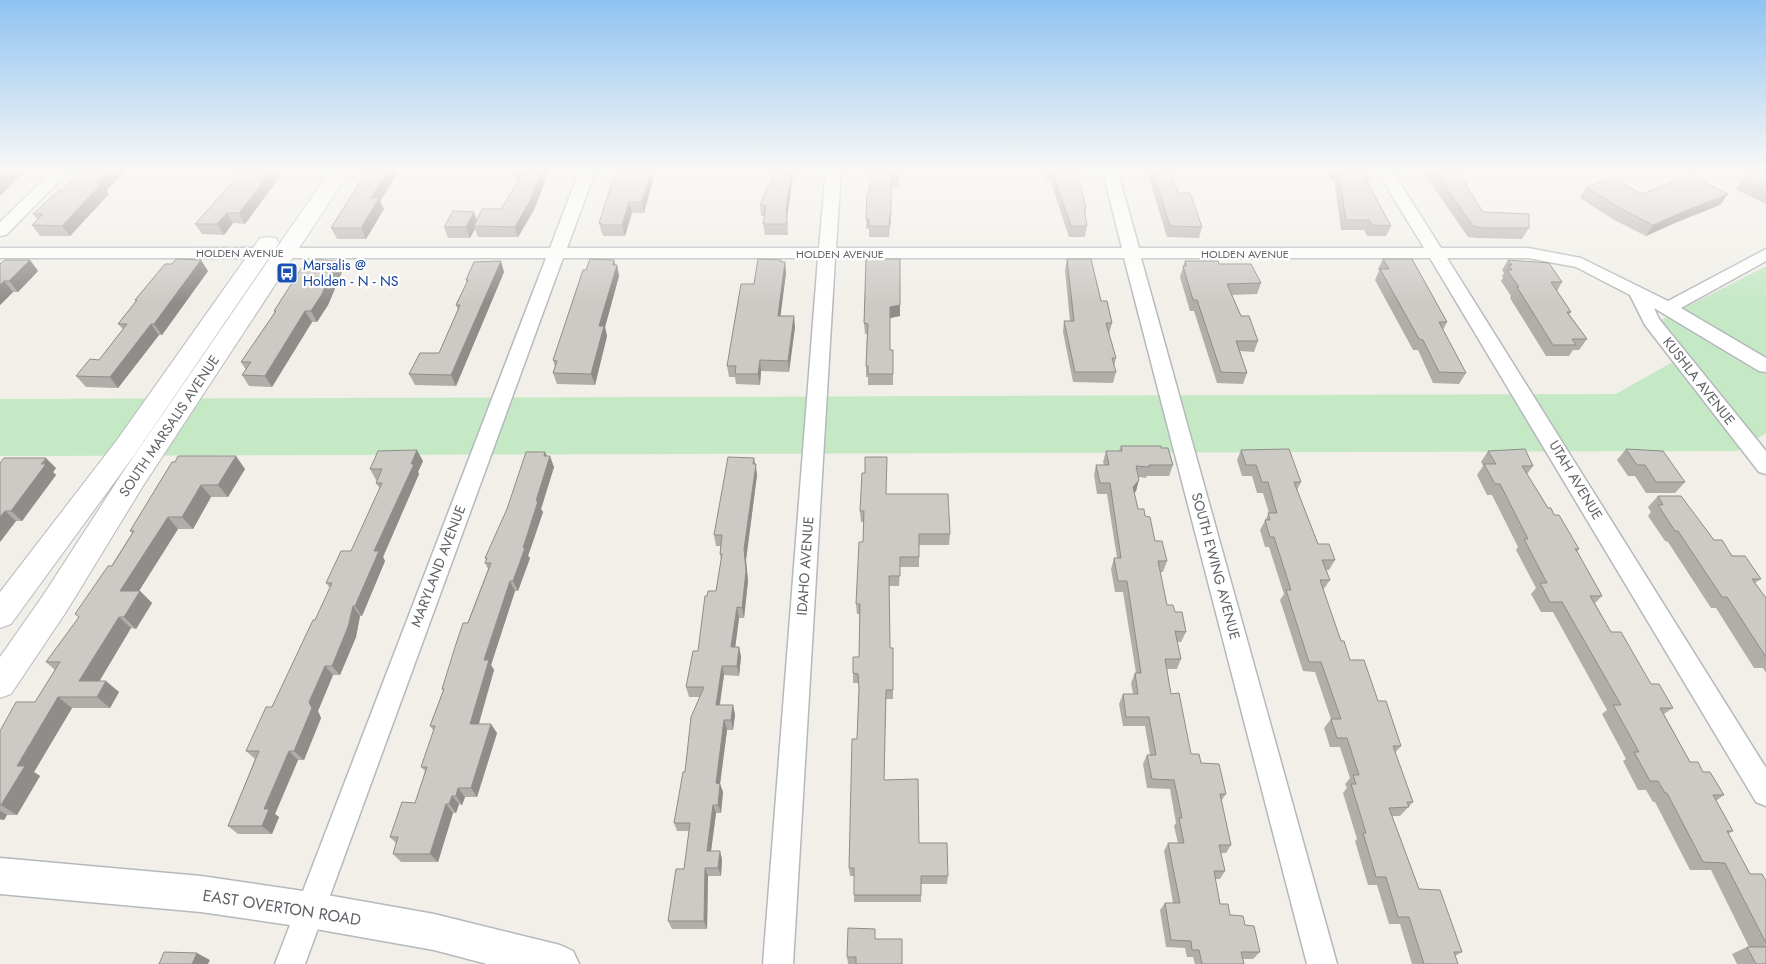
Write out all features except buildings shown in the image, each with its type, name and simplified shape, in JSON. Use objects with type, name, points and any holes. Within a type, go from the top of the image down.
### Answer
[{"type":"main road","name":"SOUTH MARSALIS AVENUE","points":[[0,684],[56,603],[295,214]]},
{"type":"main road","name":"SOUTH MARSALIS AVENUE","points":[[0,615],[272,253],[304,214]]},
{"type":"street","points":[[0,231],[17,214]]},
{"type":"street","name":"MARYLAND AVENUE","points":[[290,964],[572,214]]},
{"type":"street","name":"IDAHO AVENUE","points":[[778,964],[829,214]]},
{"type":"street","name":"SOUTH EWING AVENUE","points":[[1121,214],[1322,964]]},
{"type":"street","name":"UTAH AVENUE","points":[[1411,214],[1766,793]]},
{"type":"street","name":"HOLDEN AVENUE","points":[[0,253],[1528,253],[1581,263],[1668,308],[1766,366]]},
{"type":"street","points":[[1668,308],[1766,254]]},
{"type":"street","name":"KUSHLA AVENUE","points":[[1638,292],[1651,321],[1766,466]]},
{"type":"street","name":"EAST OVERTON ROAD","points":[[0,876],[201,894],[310,910],[434,932],[560,964]]},
{"type":"green space","points":[[1766,266],[1766,433],[1737,451],[0,456],[0,399],[1616,394],[1685,355],[1659,321]]},
{"type":"place","name":"Marsalis @ Holden - N - NS","points":[[287,273]]}]
